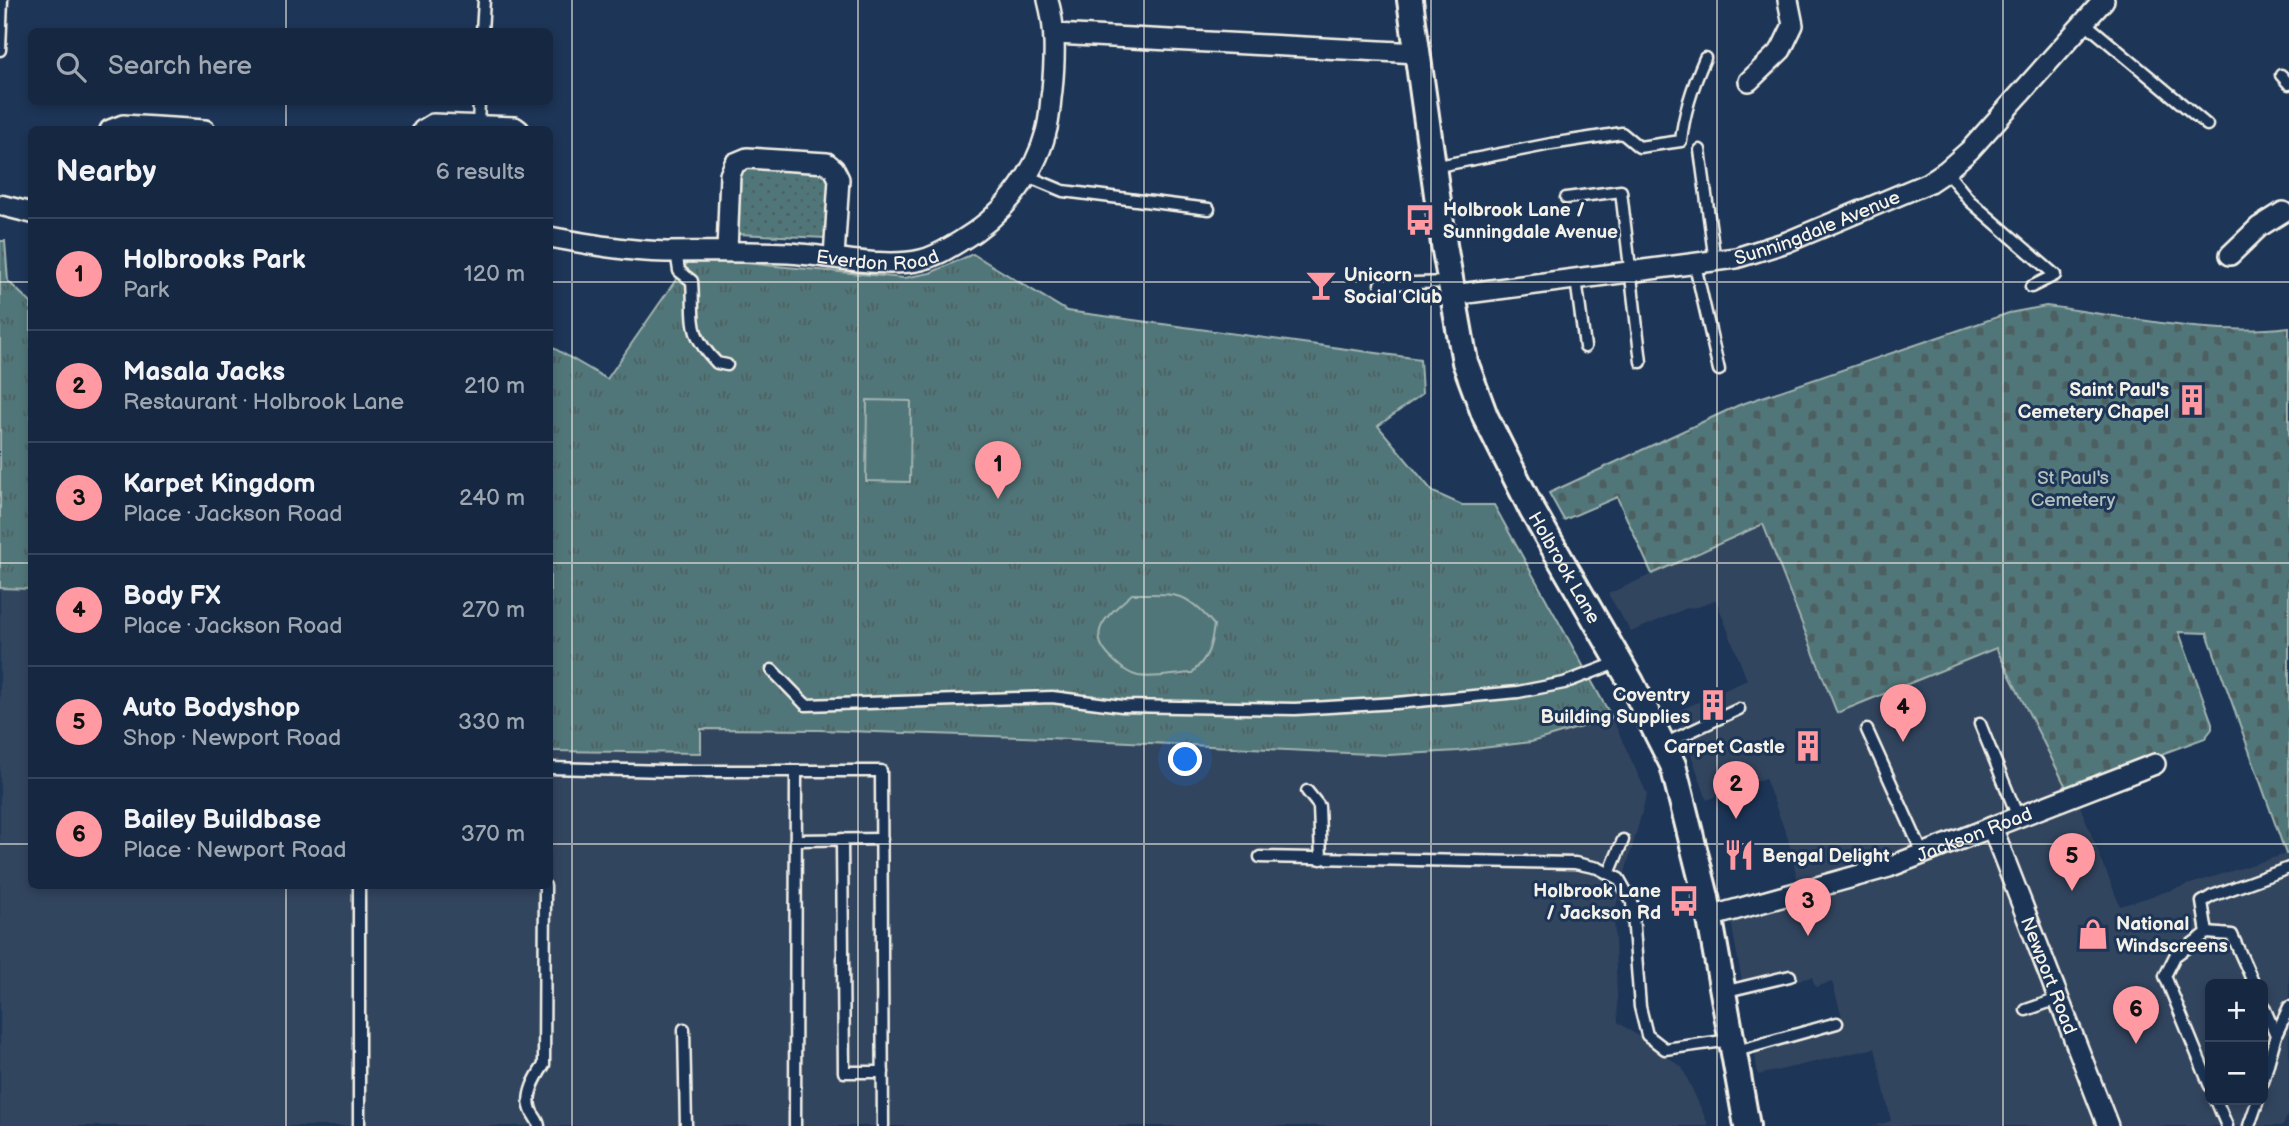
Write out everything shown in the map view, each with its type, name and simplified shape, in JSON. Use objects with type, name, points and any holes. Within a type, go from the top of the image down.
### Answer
[{"type":"street","name":"Everdon Road","points":[[553,238],[608,248],[727,251],[891,263],[921,260],[942,252],[973,234],[995,216],[1035,164],[1046,131],[1054,70],[1055,34],[1048,0]]},
{"type":"street","name":"Holbrook Lane","points":[[1410,0],[1432,167],[1465,362],[1485,416],[1532,510],[1664,744],[1680,787],[1709,917],[1747,1126]]},
{"type":"street","points":[[1749,81],[1781,50],[1785,42],[1793,25],[1788,0]]},
{"type":"street","name":"Sunningdale Avenue","points":[[1451,288],[1632,273],[1705,264],[1761,252],[1928,183],[1970,149],[2104,0]]},
{"type":"street","points":[[1055,34],[1418,53]]},
{"type":"street","points":[[120,126],[139,126]]},
{"type":"street","points":[[430,126],[478,126]]},
{"type":"street","points":[[727,251],[730,175],[735,163],[747,158],[827,163],[835,169],[839,180],[834,257]]},
{"type":"street","points":[[0,205],[28,212]]},
{"type":"street","points":[[2230,255],[2259,227],[2287,210]]},
{"type":"street","name":"Jackson Road","points":[[1709,917],[1889,867],[2155,764]]},
{"type":"street","name":"Newport Road","points":[[1992,827],[2108,1126]]},
{"type":"lane","points":[[0,50],[2,0]]},
{"type":"lane","points":[[482,28],[484,0]]},
{"type":"lane","points":[[2084,22],[2207,125]]},
{"type":"lane","points":[[1432,167],[1622,133],[1639,147],[1681,141],[1683,117],[1705,58]]},
{"type":"lane","points":[[2281,75],[2289,84]]},
{"type":"lane","points":[[478,126],[479,105]]},
{"type":"lane","points":[[1700,150],[1705,264],[1718,370]]},
{"type":"lane","points":[[1946,171],[1970,201],[2055,275],[2031,287]]},
{"type":"lane","points":[[1027,176],[1063,191],[1209,209]]},
{"type":"lane","points":[[1566,198],[1621,191],[1641,362]]},
{"type":"lane","points":[[676,251],[679,271],[692,281],[696,338],[717,363],[727,365]]},
{"type":"lane","points":[[1576,279],[1585,347]]},
{"type":"lane","points":[[1380,284],[1451,288]]},
{"type":"lane","points":[[772,670],[806,705],[1052,696],[1122,706],[1295,709],[1396,704],[1518,692],[1564,683],[1619,662]]},
{"type":"lane","points":[[1664,744],[1739,709]]},
{"type":"lane","points":[[1980,724],[2018,817]]},
{"type":"lane","points":[[1867,730],[1923,854]]},
{"type":"lane","points":[[553,768],[881,771],[883,1126]]},
{"type":"lane","points":[[795,1126],[796,771]]},
{"type":"lane","points":[[1307,791],[1319,806],[1321,859]]},
{"type":"lane","points":[[842,839],[844,1072],[883,1072]]},
{"type":"lane","points":[[796,840],[882,839]]},
{"type":"lane","points":[[1609,874],[1623,840]]},
{"type":"lane","points":[[1260,857],[1575,863],[1598,868],[1619,879],[1632,902],[1640,1007],[1647,1035],[1665,1049],[1732,1046],[1838,1023]]},
{"type":"lane","points":[[2207,933],[2202,902],[2289,868]]},
{"type":"lane","points":[[359,889],[359,1126]]},
{"type":"lane","points":[[539,1126],[539,1121],[530,1108],[533,1083],[544,1065],[545,889]]},
{"type":"lane","points":[[2205,1074],[2165,976],[2175,957],[2207,933],[2232,935],[2252,979]]},
{"type":"lane","points":[[1723,992],[1790,976]]},
{"type":"lane","points":[[2026,1010],[2058,999]]},
{"type":"lane","points":[[2268,1064],[2276,1035],[2289,1007]]},
{"type":"lane","points":[[2268,1017],[2276,1035]]},
{"type":"lane","points":[[684,1029],[686,1126]]},
{"type":"lane","points":[[2218,1105],[2227,1126]]},
{"type":"lane","points":[[2249,1126],[2257,1105]]},
{"type":"shaded area","points":[[1763,524],[1837,713],[1996,648],[2067,789],[2080,806],[2120,906],[2289,853],[2289,1112],[2283,1126],[1873,1126],[1891,1121],[1875,1048],[1758,1075],[1753,1042],[1842,1017],[1832,982],[1815,987],[1812,977],[1744,993],[1729,910],[1800,891],[1788,839],[1765,778],[1707,800],[1676,712],[1747,680],[1716,600],[1687,608],[1631,632],[1608,594]]},
{"type":"shaded area","points":[[0,588],[28,589],[28,889],[553,889],[553,751],[701,753],[700,729],[1048,738],[1389,755],[1531,742],[1612,718],[1647,794],[1614,913],[1618,1022],[1682,1067],[1709,1126],[0,1126]]},
{"type":"green space","points":[[746,166],[825,172],[830,177],[825,238],[736,234],[739,172]]},
{"type":"green space","points":[[0,241],[5,241],[8,281],[28,300],[28,589],[0,588]]},
{"type":"green space","points":[[973,254],[1067,311],[1420,359],[1422,394],[1378,426],[1433,492],[1462,505],[1494,505],[1612,718],[1531,742],[1458,751],[1389,755],[1048,738],[701,729],[701,753],[553,751],[553,348],[607,379],[691,258],[904,278],[930,273]]},
{"type":"green space","name":"St Paul's Cemetery","points":[[2046,306],[2197,327],[2289,327],[2289,853],[2286,854],[2207,633],[2179,632],[2212,723],[2212,729],[2205,738],[2067,789],[1996,648],[1837,713],[1763,524],[1652,574],[1617,497],[1564,520],[1549,493],[1739,405],[2009,313]]},
{"type":"green space","points":[[867,400],[911,401],[910,482],[866,481]]},
{"type":"green space","points":[[1132,594],[1179,596],[1195,605],[1214,625],[1208,651],[1192,673],[1158,677],[1138,676],[1123,669],[1103,648],[1100,631],[1103,623]]},
{"type":"place","name":"Holbrook Lane / Sunningdale Avenue","points":[[1420,220]]},
{"type":"place","name":"Unicorn Social Club","points":[[1321,285]]},
{"type":"place","name":"Saint Paul's Cemetery Chapel","points":[[2192,400]]},
{"type":"place","name":"Holbrooks Park","points":[[998,499]]},
{"type":"place","name":"Coventry Building Supplies","points":[[1713,705]]},
{"type":"place","name":"Body FX","points":[[1903,742]]},
{"type":"place","name":"Carpet Castle","points":[[1808,746]]},
{"type":"place","name":"Masala Jacks","points":[[1736,819]]},
{"type":"place","name":"Bengal Delight","points":[[1739,855]]},
{"type":"place","name":"Auto Bodyshop","points":[[2072,891]]},
{"type":"place","name":"Holbrook Lane / Jackson Rd","points":[[1684,901]]},
{"type":"place","name":"National Windscreens","points":[[2093,934]]},
{"type":"place","name":"Karpet Kingdom","points":[[1808,936]]},
{"type":"place","name":"Bailey Buildbase","points":[[2136,1044]]}]
